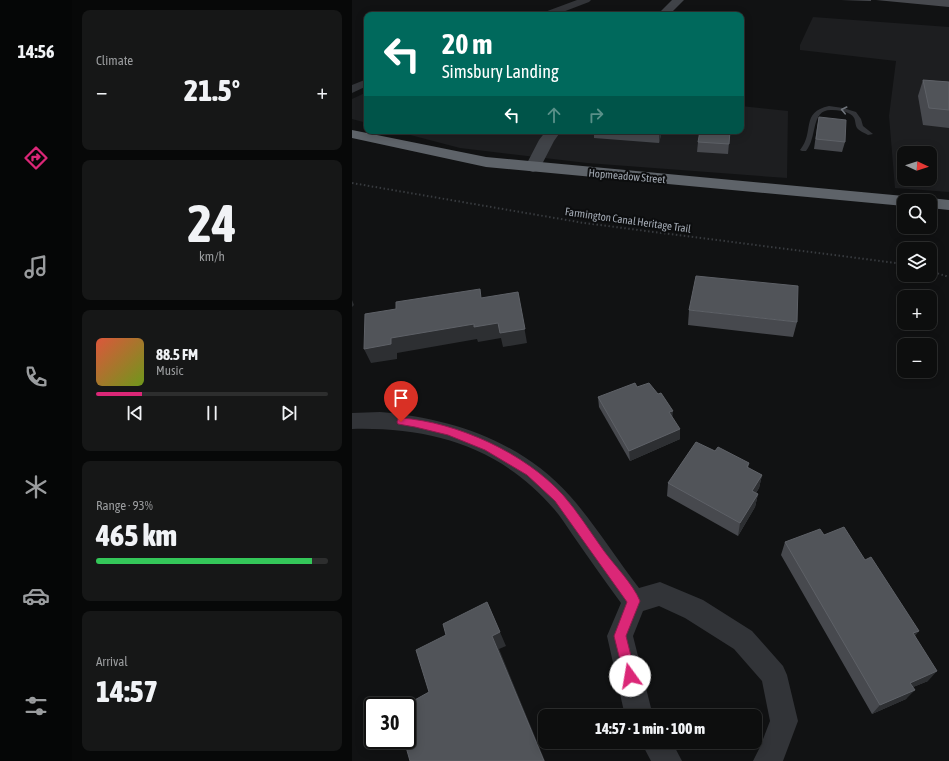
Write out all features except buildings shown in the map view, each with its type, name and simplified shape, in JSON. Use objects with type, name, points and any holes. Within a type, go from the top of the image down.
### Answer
[{"type":"highway","name":"Hopmeadow Street","points":[[352,134],[486,162],[897,200]]},
{"type":"highway","points":[[937,204],[949,205]]},
{"type":"street","points":[[554,12],[586,0]]},
{"type":"street","points":[[666,12],[678,0]]},
{"type":"street","points":[[352,89],[364,83]]},
{"type":"street","points":[[533,167],[552,134]]},
{"type":"street","points":[[352,421],[387,420],[415,423],[449,431],[488,447],[530,472],[559,498],[634,601]]},
{"type":"street","points":[[634,601],[660,594],[694,609],[743,640],[774,675],[784,721],[771,756],[767,761]]},
{"type":"street","points":[[634,601],[620,636],[637,709]]},
{"type":"street","points":[[660,749],[668,761]]},
{"type":"lane","points":[[804,150],[809,142],[813,118],[816,113],[822,109],[831,108],[845,110],[854,114],[859,119],[860,127],[870,134]]},
{"type":"path","name":"Farmington Canal Heritage Trail","points":[[352,183],[584,223],[897,263]]},
{"type":"path","points":[[937,273],[949,277]]},
{"type":"shaded area","points":[[813,17],[949,27],[949,192],[895,188],[889,116],[896,61],[800,50],[800,45]]},
{"type":"shaded area","points":[[364,93],[364,122],[352,119],[352,99]]},
{"type":"shaded area","points":[[744,106],[788,111],[787,178],[587,163],[460,148],[406,134],[744,134]]},
{"type":"route","points":[[401,422],[415,423],[449,431],[488,447],[530,472],[559,498],[634,601],[620,636],[630,676]]}]
